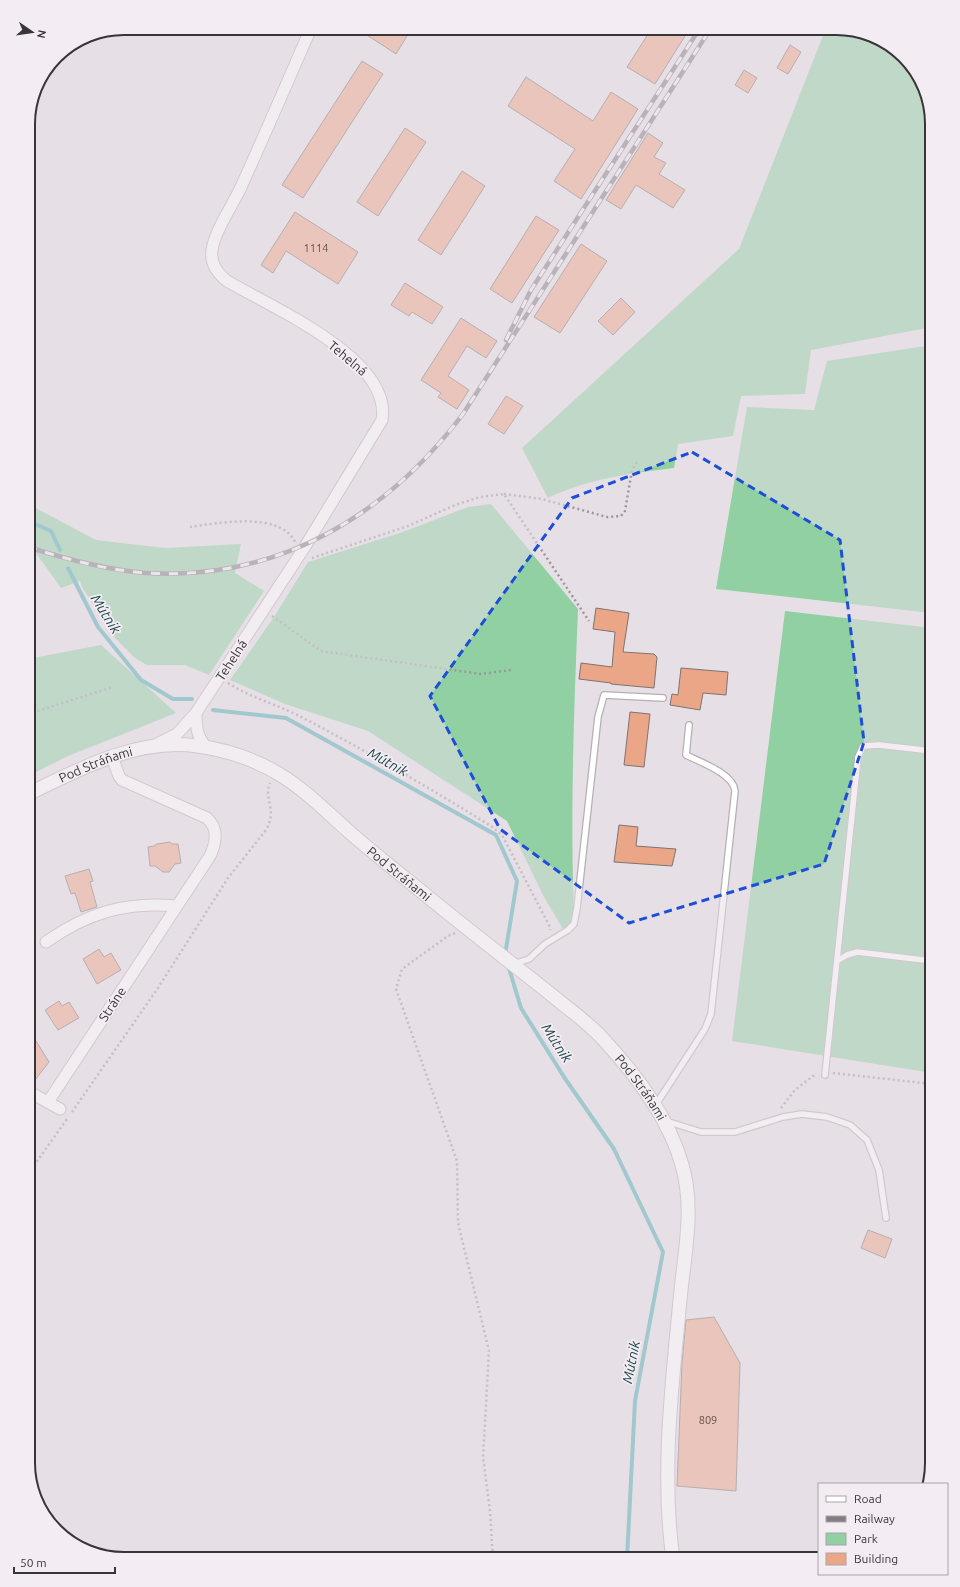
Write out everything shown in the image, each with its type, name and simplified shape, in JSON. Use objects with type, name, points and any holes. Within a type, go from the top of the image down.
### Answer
[{"type":"street","name":"Tehelná","points":[[152,746],[177,734],[196,713],[299,556],[382,420],[382,401],[373,381],[351,357],[317,333],[227,281],[214,266],[212,252],[215,240],[241,189],[308,35]]},
{"type":"street","points":[[196,713],[196,727],[200,739],[207,748]]},
{"type":"street","name":"Pod Stráňami","points":[[35,791],[77,771],[112,757],[152,746],[194,745],[251,760],[275,771],[300,788],[368,848],[510,961],[596,1032],[625,1064],[664,1120],[674,1141],[685,1175],[688,1202],[688,1226],[676,1349],[669,1458],[669,1523],[672,1552]]},
{"type":"street","name":"Stráne","points":[[48,1102],[213,850],[216,838],[212,822],[197,812],[122,780],[112,757]]},
{"type":"street","points":[[46,942],[78,921],[95,915],[145,905],[176,906]]},
{"type":"street","points":[[35,1095],[60,1109]]},
{"type":"lane","points":[[510,961],[529,959],[545,944],[568,930],[574,924],[598,717],[604,695],[663,698]]},
{"type":"lane","points":[[655,1107],[705,1030],[711,1014],[735,791],[734,786],[727,777],[686,755],[689,725]]},
{"type":"lane","points":[[825,1075],[858,757],[863,746],[879,745],[925,750]]},
{"type":"lane","points":[[837,961],[847,955],[857,952],[925,960]]},
{"type":"lane","points":[[664,1120],[701,1132],[735,1132],[771,1121],[802,1114],[827,1117],[850,1125],[867,1140],[876,1164],[886,1218]]},
{"type":"path","points":[[190,527],[244,522],[268,525],[287,532],[293,537],[299,556],[317,557],[408,526],[455,505],[480,497],[504,494],[542,499],[597,515],[614,518],[621,516],[625,511],[632,470],[637,462]]},
{"type":"path","points":[[504,494],[589,621]]},
{"type":"path","points":[[264,610],[321,651],[481,674],[511,670]]},
{"type":"path","points":[[221,676],[226,682],[240,691],[305,719],[365,751],[491,826],[502,835],[550,927],[550,935],[545,944]]},
{"type":"path","points":[[35,712],[113,687]]},
{"type":"path","points":[[35,1164],[158,988],[228,878],[271,822],[272,813],[269,805],[268,787],[275,771]]},
{"type":"path","points":[[468,928],[448,936],[402,969],[396,989],[456,1161],[458,1223],[489,1351],[482,1457],[490,1511],[493,1552]]},
{"type":"path","points":[[771,1121],[795,1090],[813,1076],[837,1073],[925,1083]]},
{"type":"highlighted area","points":[[692,452],[840,540],[864,742],[824,864],[629,923],[500,829],[430,696],[572,498]]},
{"type":"green space","points":[[823,35],[842,35],[865,40],[875,44],[895,57],[903,65],[916,85],[922,101],[924,112],[925,328],[811,350],[805,394],[741,396],[733,436],[678,444],[674,468],[594,481],[563,491],[548,498],[522,448],[739,249]]},
{"type":"green space","points":[[925,346],[925,612],[716,589],[747,407],[814,410],[827,361]]},
{"type":"green space","points":[[491,504],[578,609],[572,800],[574,915],[569,925],[563,929],[544,897],[507,821],[368,731],[285,704],[230,680],[274,617],[308,562],[400,533],[468,507]]},
{"type":"green space","points":[[35,508],[96,540],[165,548],[241,544],[235,573],[264,591],[209,675],[185,665],[147,665],[135,658],[114,637],[82,587],[80,581],[61,588],[36,553]]},
{"type":"green space","points":[[785,611],[925,627],[925,1072],[732,1041]]},
{"type":"green space","points":[[101,645],[176,713],[68,756],[35,772],[35,658]]},
{"type":"building","points":[[367,35],[408,35],[396,54]]},
{"type":"building","points":[[648,35],[686,35],[655,84],[627,67]]},
{"type":"building","points":[[790,45],[801,52],[788,74],[777,68]]},
{"type":"building","points":[[362,61],[383,74],[303,198],[282,185]]},
{"type":"building","points":[[744,70],[757,78],[748,93],[735,85]]},
{"type":"building","points":[[526,77],[593,121],[611,92],[638,109],[581,199],[554,181],[575,149],[508,106]]},
{"type":"building","points":[[405,128],[426,142],[378,216],[357,202]]},
{"type":"building","points":[[648,133],[663,143],[654,157],[666,163],[659,174],[685,190],[673,208],[636,185],[621,209],[606,200]]},
{"type":"building","points":[[462,171],[485,186],[441,255],[418,240]]},
{"type":"building","points":[[295,212],[358,252],[338,284],[286,251],[273,273],[261,265]]},
{"type":"building","points":[[536,216],[559,230],[512,303],[490,289]]},
{"type":"building","points":[[581,244],[607,261],[560,333],[534,317]]},
{"type":"building","points":[[405,283],[443,307],[432,324],[412,312],[409,316],[391,305]]},
{"type":"building","points":[[621,298],[635,312],[613,335],[598,321]]},
{"type":"building","points":[[461,318],[497,341],[486,358],[467,346],[448,376],[469,390],[457,409],[438,397],[441,393],[421,380]]},
{"type":"building","points":[[506,396],[523,406],[504,434],[488,424]]},
{"type":"building","points":[[596,608],[629,613],[623,652],[654,654],[657,657],[654,688],[579,679],[581,663],[612,667],[615,632],[593,629]]},
{"type":"building","points":[[681,668],[728,672],[726,695],[703,693],[700,710],[670,705],[672,694],[678,695]]},
{"type":"building","points":[[630,712],[650,714],[644,767],[624,765]]},
{"type":"building","points":[[619,825],[638,827],[636,846],[676,849],[672,866],[614,862]]},
{"type":"building","points":[[170,842],[172,844],[178,844],[181,863],[175,864],[169,872],[163,872],[155,866],[150,866],[148,847]]},
{"type":"building","points":[[89,869],[93,881],[90,882],[97,907],[81,912],[75,893],[71,894],[65,876]]},
{"type":"building","points":[[99,949],[104,957],[111,953],[121,970],[97,984],[83,959]]},
{"type":"building","points":[[59,1001],[62,1006],[69,1002],[79,1018],[58,1030],[45,1010]]},
{"type":"building","points":[[35,1039],[49,1062],[35,1080]]},
{"type":"building","points":[[868,1230],[892,1239],[885,1258],[861,1248]]},
{"type":"building","points":[[714,1317],[740,1363],[736,1491],[677,1486],[682,1363],[686,1320]]},
{"type":"waterway","name":"Mútnik","points":[[35,524],[51,531],[60,550]]},
{"type":"waterway","name":"Mútnik","points":[[68,568],[98,627],[141,680],[173,699],[192,699]]},
{"type":"waterway","name":"Mútnik","points":[[213,710],[286,718],[496,835],[517,881],[505,955]]},
{"type":"waterway","name":"Mútnik","points":[[508,965],[521,1008],[564,1077],[614,1149],[663,1252],[635,1401],[627,1552]]},
{"type":"railway","points":[[506,340],[531,290],[695,35]]},
{"type":"railway","points":[[35,549],[71,560],[131,572],[194,573],[240,566],[284,553],[325,535],[364,511],[400,483],[433,450],[463,414],[707,35]]}]
